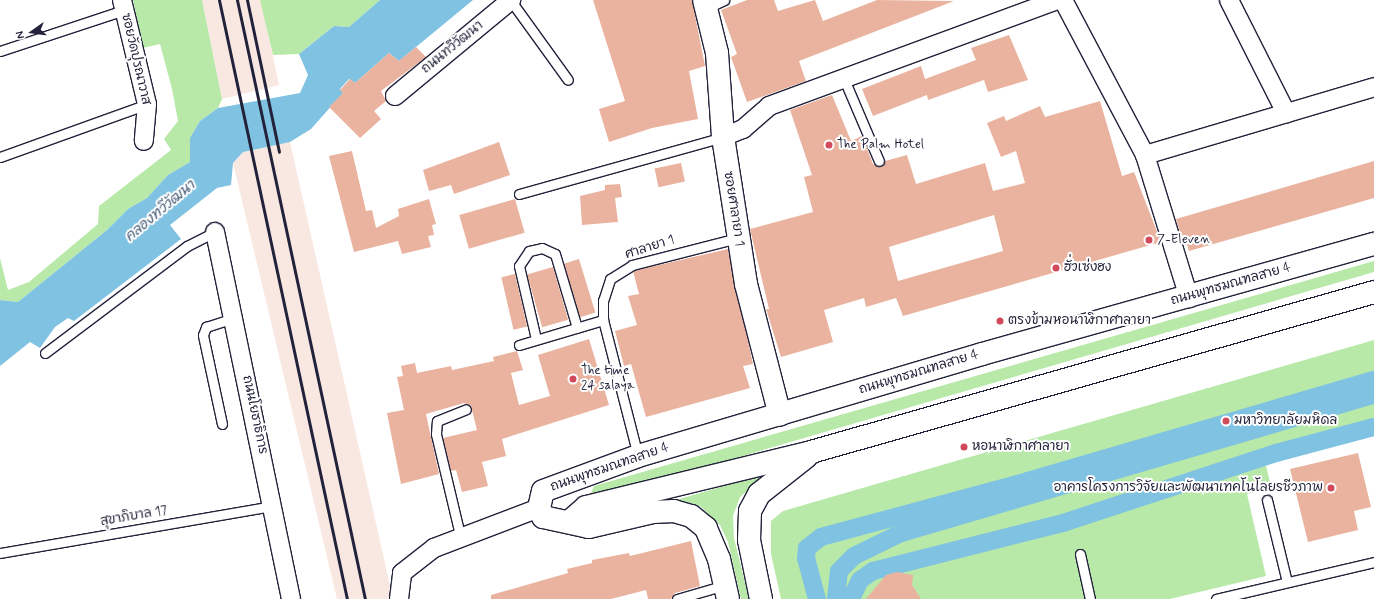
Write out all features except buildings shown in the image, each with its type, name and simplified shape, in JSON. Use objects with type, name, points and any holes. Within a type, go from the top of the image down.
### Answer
[{"type":"main road","name":"ซอยศาลายา 1","points":[[712,3],[723,137],[737,238],[760,345],[780,415]]},
{"type":"main road","name":"ถนนพุทธมณฑลสาย 4","points":[[570,521],[543,517],[539,508],[543,491],[557,484],[638,456],[982,354],[1189,298],[1374,244]]},
{"type":"main road","points":[[727,592],[706,528],[691,516],[674,511],[653,512],[589,527],[570,521],[586,506],[812,452],[1374,292]]},
{"type":"main road","points":[[761,599],[749,540],[750,512],[758,494],[812,452]]},
{"type":"street","name":"ถนนทวีวัฒนา","points":[[395,96],[511,0]]},
{"type":"street","points":[[723,137],[743,129],[769,106],[1058,0]]},
{"type":"street","points":[[1062,0],[1146,155],[1189,298]]},
{"type":"street","points":[[1229,0],[1286,113]]},
{"type":"street","name":"ซอยวัดปุรณาวาส","points":[[123,5],[147,104],[144,141]]},
{"type":"street","points":[[1146,155],[1374,87]]},
{"type":"street","name":"ถนนโยธาธิการ","points":[[215,232],[273,506],[291,599]]},
{"type":"street","points":[[399,599],[402,573],[434,548],[460,536],[539,508]]},
{"type":"lane","points":[[511,0],[568,80]]},
{"type":"lane","points":[[0,51],[123,5]]},
{"type":"lane","points":[[844,79],[879,161]]},
{"type":"lane","points":[[0,157],[147,104]]},
{"type":"lane","points":[[518,194],[723,137]]},
{"type":"lane","points":[[45,353],[187,246],[204,234],[215,232]]},
{"type":"lane","name":"ศาลายา 1","points":[[638,456],[603,320],[603,301],[610,280],[632,265],[737,238]]},
{"type":"lane","points":[[536,339],[519,266],[528,251],[542,248],[556,254],[577,328]]},
{"type":"lane","points":[[222,424],[203,335],[206,327],[234,318]]},
{"type":"lane","points":[[519,345],[603,320]]},
{"type":"lane","points":[[460,536],[436,434],[437,421],[466,408]]},
{"type":"lane","points":[[1267,500],[1287,582]]},
{"type":"lane","name":"สุขาภิบาล 17","points":[[0,553],[273,506]]},
{"type":"lane","points":[[1080,554],[1090,599]]},
{"type":"lane","points":[[1216,599],[1374,562]]},
{"type":"lane","points":[[677,599],[727,592]]},
{"type":"shaded area","points":[[202,0],[261,0],[279,85],[222,99]]},
{"type":"shaded area","points":[[290,142],[393,599],[337,599],[233,163],[243,152]]},
{"type":"green space","points":[[133,0],[202,0],[222,99],[218,108],[200,121],[190,138],[190,162],[168,175],[147,198],[128,209],[107,230],[18,302],[0,300],[0,258],[8,290],[29,282],[98,224],[99,206],[171,150],[164,139],[178,121],[172,89],[160,44],[143,48]]},
{"type":"green space","points":[[260,0],[380,0],[349,27],[334,26],[299,54],[273,55]]},
{"type":"green space","points":[[1374,261],[1374,272],[598,498],[591,493],[594,486]]},
{"type":"green space","name":"มหาวิทยาลัยมหิดล","points":[[1374,340],[1374,431],[1265,461],[1271,487],[1247,494],[1266,576],[1170,599],[781,599],[771,554],[771,521],[783,511]]},
{"type":"green space","points":[[769,473],[740,497],[733,516],[734,538],[749,599],[741,599],[728,542],[720,525],[700,506],[669,502]]},
{"type":"water","name":"คลองทวีวัฒนา","points":[[380,0],[473,0],[399,61],[389,53],[355,83],[349,79],[340,89],[343,93],[311,129],[290,142],[243,152],[233,163],[231,185],[217,188],[170,225],[181,239],[74,321],[68,318],[55,327],[40,348],[30,342],[0,366],[0,300],[18,302],[107,230],[128,209],[147,198],[168,175],[190,162],[190,138],[200,121],[218,108],[300,93],[308,75],[299,54],[334,26],[349,27]]},
{"type":"waterway","points":[[817,599],[806,558],[807,548],[821,537],[1028,481],[1374,380]]},
{"type":"waterway","points":[[836,599],[839,571],[854,556],[901,533],[1374,395]]},
{"type":"waterway","points":[[851,599],[860,580],[873,571],[1066,522],[1276,453],[1374,427]]},
{"type":"railway","points":[[219,0],[347,599]]},
{"type":"railway","points":[[237,0],[365,599]]},
{"type":"railway","points":[[247,0],[279,152]]},
{"type":"place","name":"The Palm Hotel","points":[[829,145]]},
{"type":"place","name":"7-Eleven","points":[[1149,240]]},
{"type":"place","name":"ฮั่วเซ่งฮง","points":[[1056,268]]},
{"type":"place","name":"ตรงข้ามหอนาฬิกาศาลายา","points":[[1000,321]]},
{"type":"place","name":"The time 24 salaya","points":[[573,379]]},
{"type":"place","name":"มหาวิทยาลัยมหิดล","points":[[1226,421]]},
{"type":"place","name":"หอนาฬิกาศาลายา","points":[[964,447]]},
{"type":"place","name":"อาคารโครงการวิจัยและพัฒนาเทคโนโลยรชีวภาพ","points":[[1331,488]]}]
